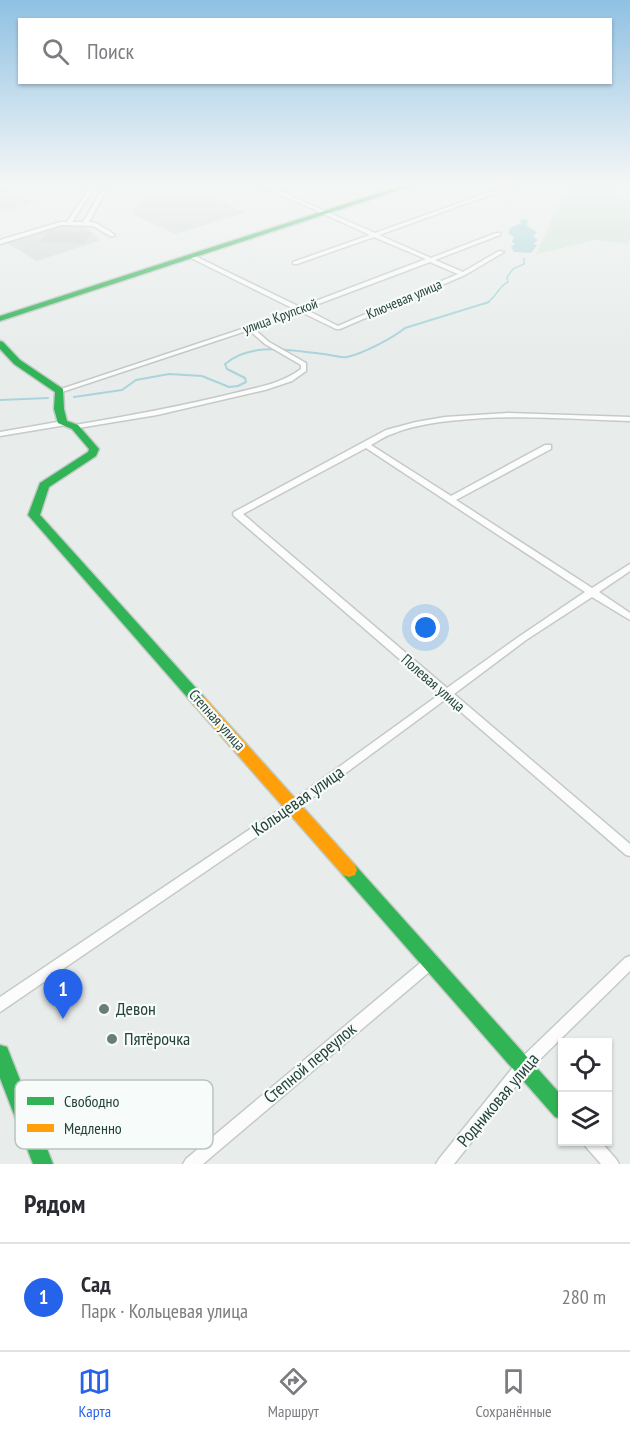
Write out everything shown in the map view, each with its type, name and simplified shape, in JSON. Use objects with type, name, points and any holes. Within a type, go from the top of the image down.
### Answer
[{"type":"street","points":[[0,319],[246,239]]},
{"type":"street","points":[[295,263],[364,239]]},
{"type":"street","points":[[382,239],[463,274]]},
{"type":"street","name":"улица Крупской","points":[[60,391],[250,328],[484,239]]},
{"type":"street","name":"Ключевая улица","points":[[300,309],[338,328],[463,274],[501,252]]},
{"type":"street","points":[[193,257],[300,309]]},
{"type":"street","points":[[0,434],[183,408],[285,381],[304,370],[304,364],[299,359],[267,343],[250,328]]},
{"type":"street","points":[[0,344],[17,362],[60,391],[59,409],[69,425]]},
{"type":"street","points":[[630,419],[494,416],[441,419],[411,424],[389,432],[367,445],[630,617]]},
{"type":"street","name":"Степная улица","points":[[69,425],[94,449],[92,454],[44,485],[34,514],[558,1105]]},
{"type":"street","name":"Полевая улица","points":[[367,445],[237,514],[630,851]]},
{"type":"street","points":[[450,500],[548,447]]},
{"type":"street","name":"Кольцевая улица","points":[[0,1005],[293,806],[523,638],[630,567]]},
{"type":"street","name":"Родниковая улица","points":[[444,1164],[523,1066],[630,962]]},
{"type":"street","name":"Степной переулок","points":[[213,1145],[430,963]]},
{"type":"street","points":[[0,1054],[15,1092]]},
{"type":"street","points":[[595,1146],[611,1164]]},
{"type":"street","points":[[37,1149],[43,1164]]},
{"type":"street","name":"Степной переулок","points":[[191,1164],[209,1149]]},
{"type":"shaded area","points":[[18,239],[101,240],[37,261],[7,243]]},
{"type":"green space","points":[[543,239],[630,239],[628,244],[595,240],[536,254]]},
{"type":"water","points":[[513,239],[538,240],[533,244],[537,245],[531,253],[514,252],[511,247],[515,244],[512,242]]},
{"type":"building","points":[[43,239],[86,239],[84,243],[42,241]]},
{"type":"waterway","points":[[486,303],[508,282],[507,277],[513,269],[524,264],[524,258]]},
{"type":"waterway","points":[[74,397],[122,390],[136,380],[169,374],[202,376],[229,387],[238,386],[246,382],[245,378],[227,369],[225,364],[247,352],[272,349],[347,357],[361,353],[405,328],[486,303]]},
{"type":"waterway","points":[[0,400],[48,398]]},
{"type":"traffic: fast","points":[[0,319],[244,239]]},
{"type":"traffic: fast","points":[[0,344],[17,362],[60,391],[59,409],[63,423],[75,427],[94,449],[92,454],[44,485],[34,515],[199,701]]},
{"type":"traffic: fast","points":[[349,870],[558,1105]]},
{"type":"traffic: fast","points":[[0,1054],[15,1092]]},
{"type":"traffic: fast","points":[[37,1149],[43,1164]]},
{"type":"traffic: slow","points":[[199,701],[349,870]]},
{"type":"place","name":"Девон","points":[[104,1009]]},
{"type":"place","name":"Сад","points":[[63,1019]]},
{"type":"place","name":"Пятёрочка","points":[[112,1039]]}]
